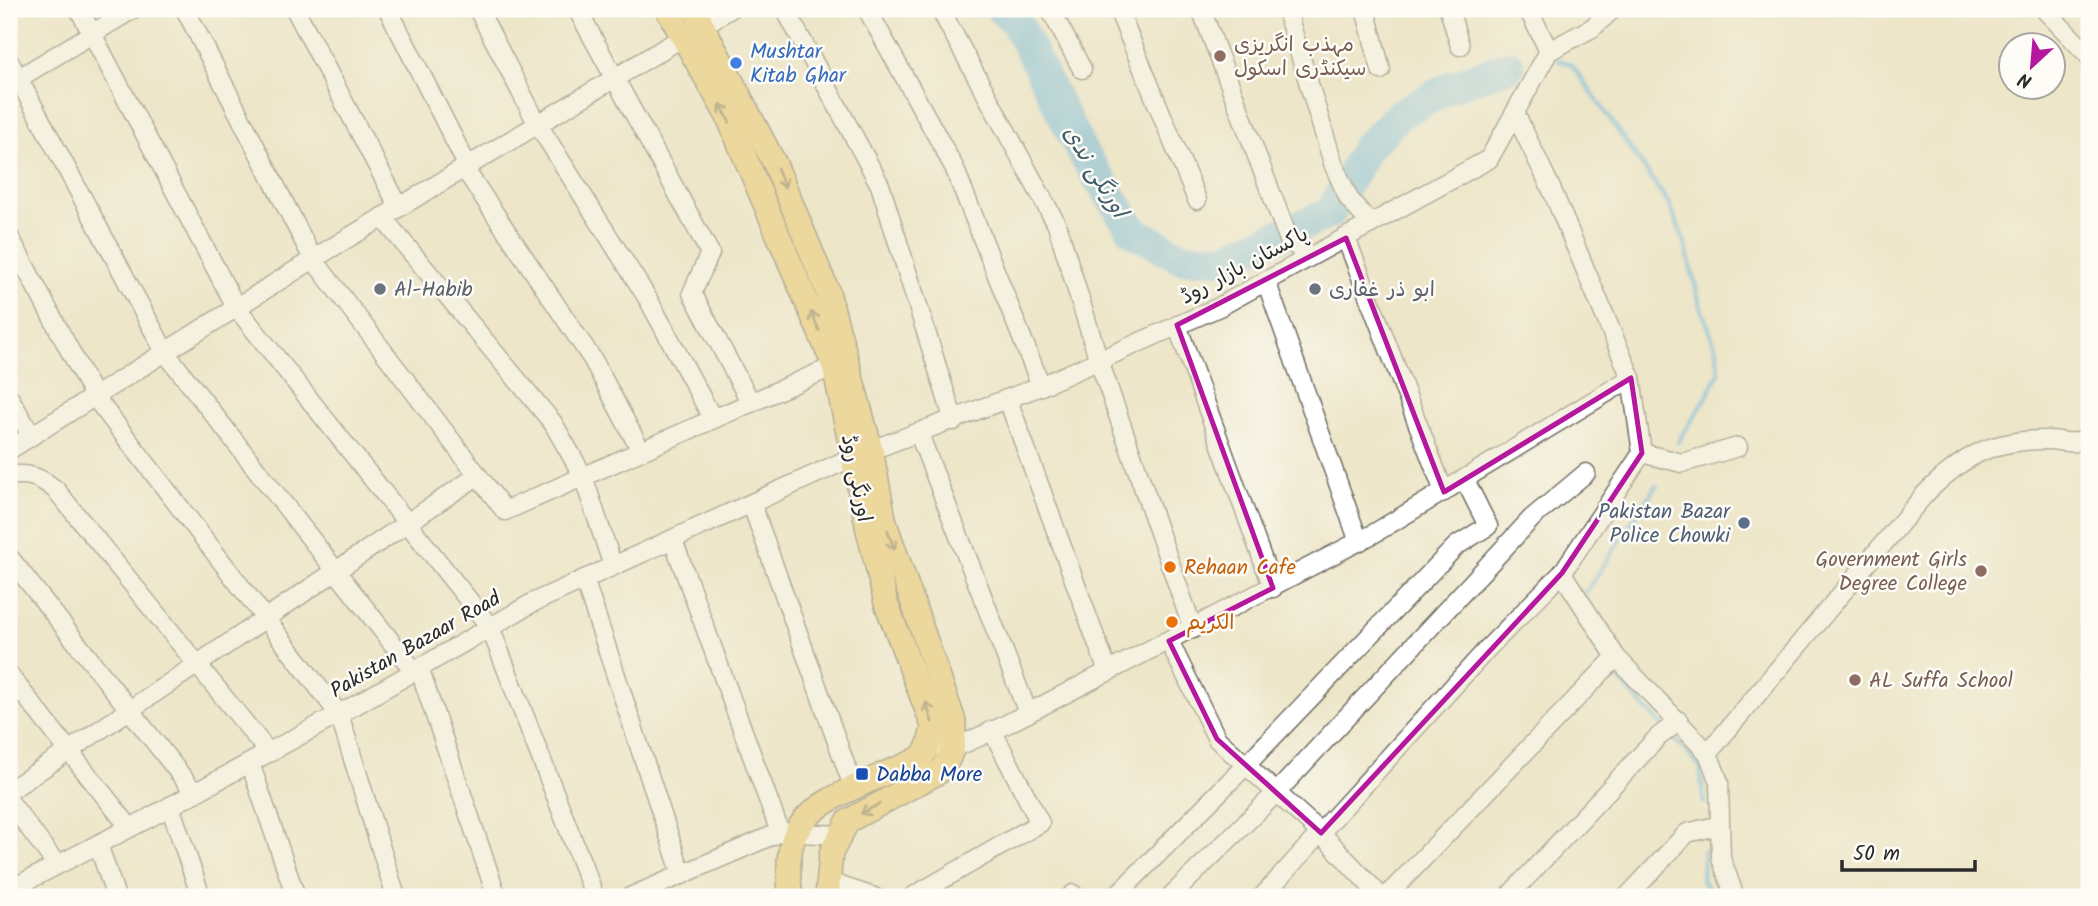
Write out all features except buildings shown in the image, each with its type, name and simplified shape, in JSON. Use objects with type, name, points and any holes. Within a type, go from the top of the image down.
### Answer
[{"type":"main road","name":"اورنگی روڈ","points":[[667,9],[727,116],[834,366],[954,721],[954,748]]},
{"type":"main road","name":"اورنگی روڈ","points":[[698,16],[775,164],[828,292],[862,454],[886,603],[933,726],[925,750]]},
{"type":"main road","points":[[828,890],[831,853],[848,821],[939,772],[949,761],[954,748]]},
{"type":"main road","points":[[791,897],[787,831],[813,811],[921,757],[925,750]]},
{"type":"street","points":[[79,9],[236,307],[490,627],[596,897]]},
{"type":"street","points":[[13,81],[133,9]]},
{"type":"street","points":[[185,9],[313,259],[505,510],[834,366]]},
{"type":"street","points":[[295,9],[399,207]]},
{"type":"street","points":[[388,9],[466,167],[593,360],[641,451]]},
{"type":"street","points":[[478,9],[537,123],[648,299],[713,419]]},
{"type":"street","points":[[577,9],[710,253],[692,293],[751,403]]},
{"type":"street","points":[[9,450],[313,259],[682,36],[698,16],[730,9]]},
{"type":"street","points":[[785,9],[880,185],[954,421]]},
{"type":"street","points":[[867,9],[954,167],[1041,386]]},
{"type":"street","points":[[940,9],[1057,225],[1099,361],[1193,629]]},
{"type":"street","points":[[1050,9],[1082,69]]},
{"type":"street","points":[[1118,9],[1198,201]]},
{"type":"street","points":[[1201,9],[1289,240],[1309,257]]},
{"type":"street","points":[[1286,9],[1334,166],[1349,199],[1371,224]]},
{"type":"street","points":[[1364,9],[1381,70]]},
{"type":"street","points":[[1449,9],[1460,46]]},
{"type":"street","points":[[1528,9],[1549,51],[1592,28],[1613,9]]},
{"type":"street","points":[[2044,9],[2089,56]]},
{"type":"street","name":"پاکستان بازار روڈ","points":[[862,454],[1008,400],[1177,325],[1266,281],[1489,159],[1549,51]]},
{"type":"street","points":[[9,61],[13,81],[165,352],[416,670],[497,897]]},
{"type":"street","points":[[1262,897],[1489,647],[1562,573],[1642,453],[1631,378],[1551,188],[1515,113]]},
{"type":"street","points":[[382,217],[554,423],[583,476],[614,566]]},
{"type":"street","points":[[9,236],[94,396],[339,714],[396,897]]},
{"type":"street","points":[[1346,238],[1444,492]]},
{"type":"street","points":[[1266,281],[1359,542]]},
{"type":"street","points":[[1177,325],[1273,588]]},
{"type":"street","points":[[925,750],[954,748],[1273,588],[1465,480],[1631,378]]},
{"type":"street","points":[[9,397],[31,435]]},
{"type":"street","points":[[1008,400],[1108,672]]},
{"type":"street","points":[[919,433],[1028,713]]},
{"type":"street","points":[[1708,753],[1925,494],[1955,464],[1992,447],[2016,442],[2050,440],[2074,444],[2089,437]]},
{"type":"street","points":[[1642,453],[1682,463],[1738,447]]},
{"type":"street","name":"Pakistan Bazaar Road","points":[[19,890],[57,865],[131,828],[339,714],[532,603],[862,454]]},
{"type":"street","points":[[1170,897],[1276,793],[1532,518],[1586,473]]},
{"type":"street","points":[[9,476],[22,474],[40,477],[56,490],[269,752]]},
{"type":"street","points":[[9,791],[477,475]]},
{"type":"street","points":[[1123,897],[1119,893],[1456,546],[1488,526],[1465,480]]},
{"type":"street","points":[[752,505],[854,789]]},
{"type":"street","points":[[673,540],[787,831]]},
{"type":"street","points":[[9,557],[195,793]]},
{"type":"street","points":[[1562,573],[1613,659],[1670,729],[1708,753],[1719,782],[1721,858],[1735,897]]},
{"type":"street","points":[[584,579],[682,875]]},
{"type":"street","points":[[1168,641],[1217,739],[1321,833],[1383,897],[1613,659]]},
{"type":"street","points":[[9,675],[131,828]]},
{"type":"street","points":[[1508,897],[1670,729]]},
{"type":"street","points":[[912,897],[1040,823],[992,730]]},
{"type":"street","points":[[250,763],[296,897]]},
{"type":"street","points":[[9,801],[57,865]]},
{"type":"street","points":[[170,806],[201,897]]},
{"type":"street","points":[[1627,897],[1687,833],[1720,825]]},
{"type":"street","points":[[630,897],[787,831],[839,835]]},
{"type":"street","points":[[98,844],[116,897]]},
{"type":"street","points":[[828,890],[874,897]]},
{"type":"highlighted area","points":[[1346,238],[1444,492],[1631,378],[1642,453],[1602,515],[1562,573],[1321,833],[1217,739],[1169,641],[1273,588],[1177,325]]},
{"type":"waterway","name":"اورنگی ندی","points":[[1001,9],[1016,22],[1082,152],[1133,231],[1182,258],[1225,258],[1330,213],[1366,148],[1400,114],[1452,86],[1509,66]]},
{"type":"waterway","points":[[1558,60],[1571,64],[1669,204],[1685,243],[1700,305],[1717,351],[1719,372],[1678,442]]},
{"type":"waterway","points":[[1582,598],[1656,486]]},
{"type":"waterway","points":[[1582,618],[1600,657],[1615,676],[1700,766],[1704,803]]},
{"type":"waterway","points":[[1704,851],[1702,880],[1714,897]]},
{"type":"place","name":"مہذب انگریزی سیکنڈری اسکول","points":[[1220,56]]},
{"type":"place","name":"Mushtar Kitab Ghar","points":[[736,63]]},
{"type":"place","name":"Al-Habib","points":[[380,289]]},
{"type":"place","name":"ابو ذر غفاری","points":[[1315,289]]},
{"type":"place","name":"Pakistan Bazar Police Chowki","points":[[1744,523]]},
{"type":"place","name":"Rehaan Cafe","points":[[1170,567]]},
{"type":"place","name":"Government Girls Degree College","points":[[1981,571]]},
{"type":"place","name":"الکریم","points":[[1172,622]]},
{"type":"place","name":"AL Suffa School","points":[[1855,680]]},
{"type":"place","name":"Dabba More","points":[[862,774]]}]
